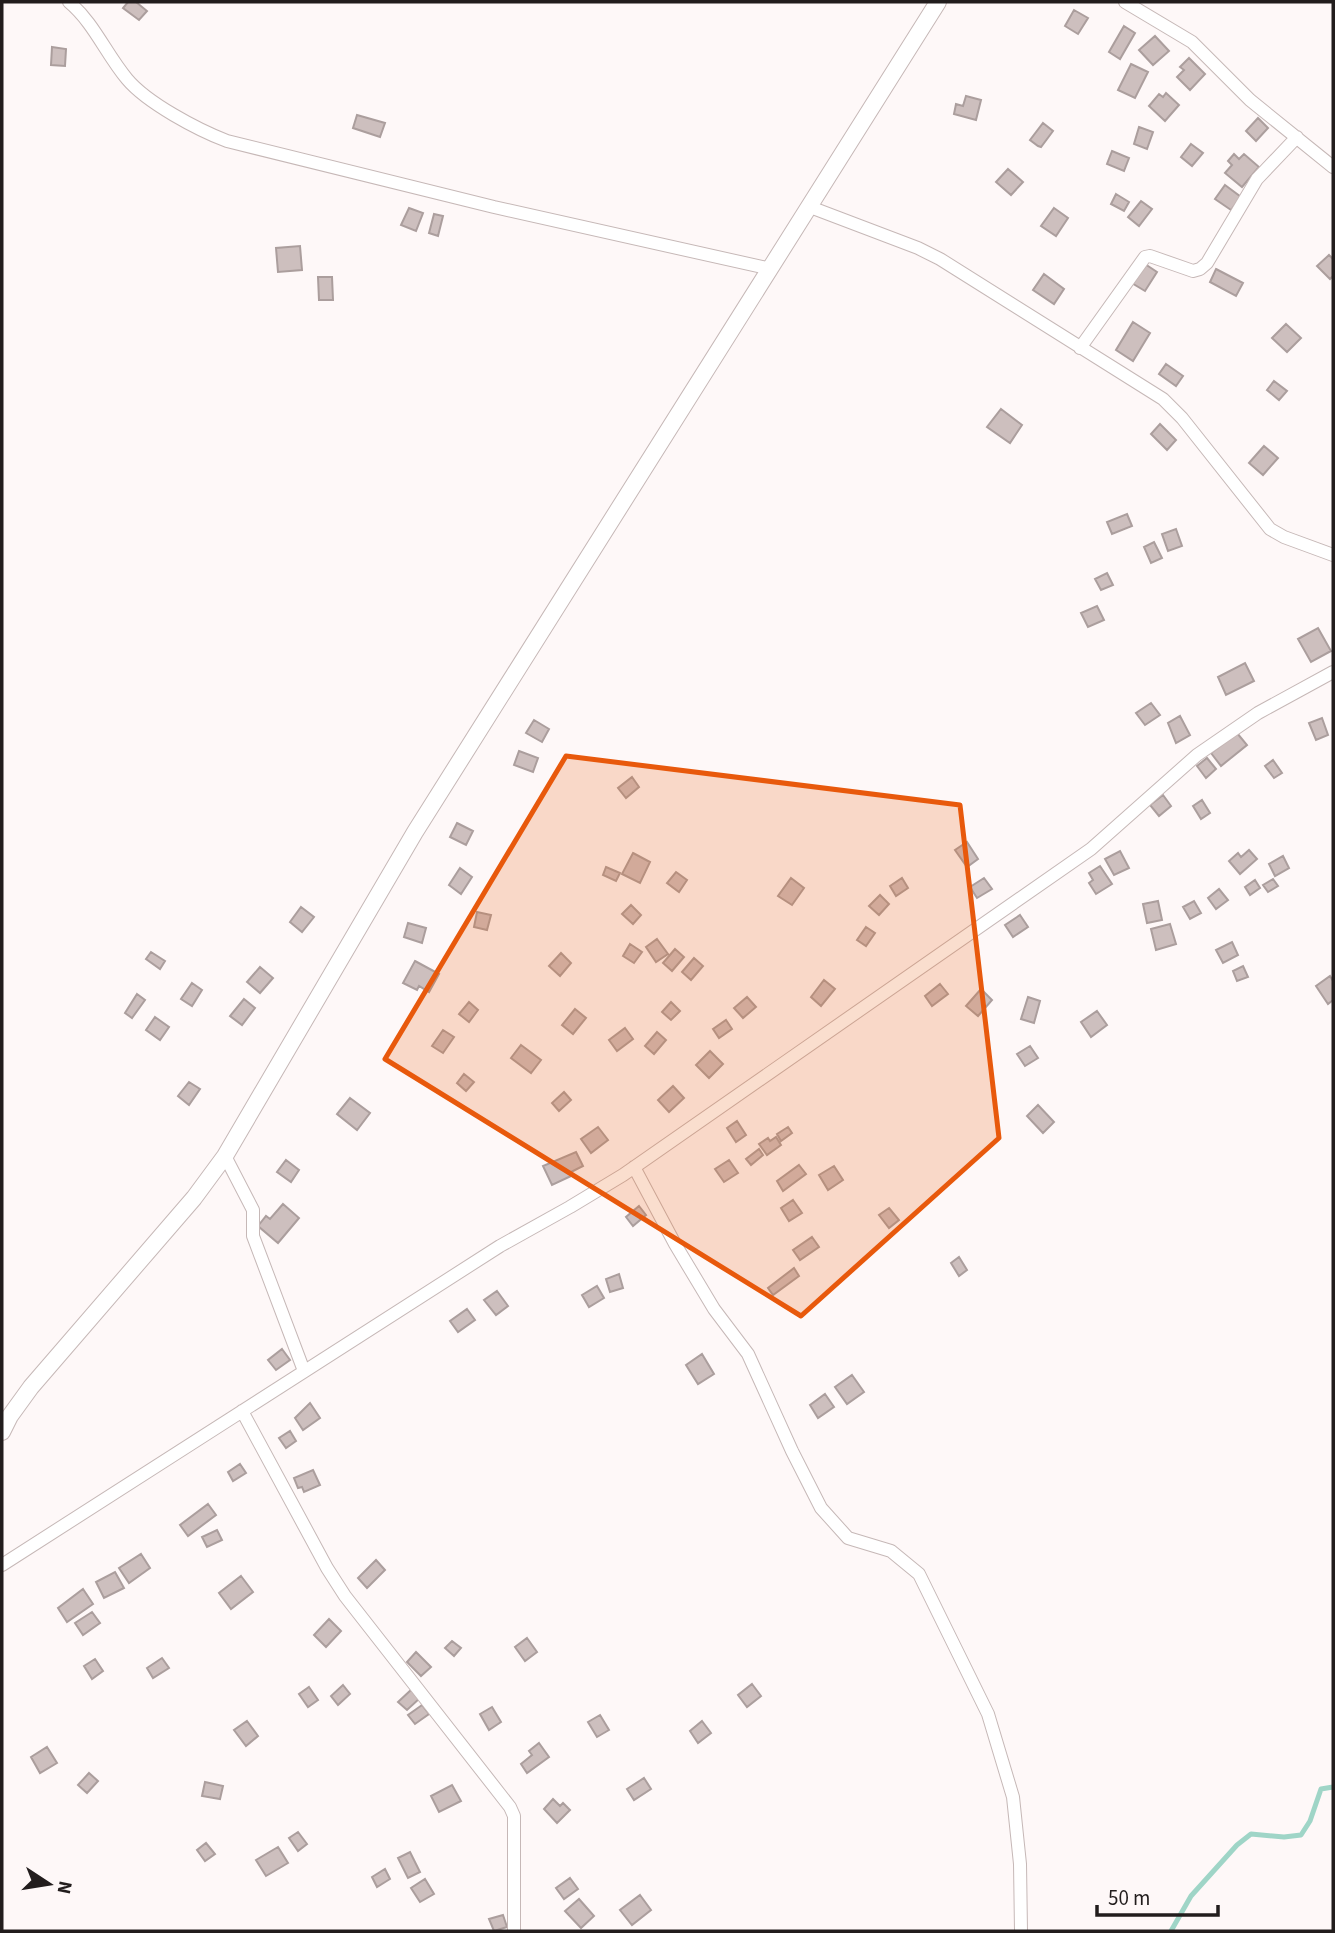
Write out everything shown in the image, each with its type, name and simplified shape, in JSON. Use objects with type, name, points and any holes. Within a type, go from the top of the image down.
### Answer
[{"type":"street","points":[[69,2],[83,15],[134,86],[203,132],[227,141],[494,207],[771,269]]},
{"type":"street","points":[[2,1432],[31,1387],[201,1189],[225,1156],[415,832],[938,2]]},
{"type":"street","points":[[1125,2],[1192,42],[1250,100],[1333,167]]},
{"type":"street","points":[[1080,348],[1145,257],[1150,256],[1193,271],[1200,270],[1208,263],[1257,179],[1297,137]]},
{"type":"street","points":[[810,207],[940,259],[1163,398],[1270,529],[1333,555]]},
{"type":"street","points":[[2,1565],[499,1246],[570,1208],[634,1167],[1091,849],[1197,755],[1258,713],[1333,672]]},
{"type":"street","points":[[225,1156],[253,1210],[253,1236],[304,1371]]},
{"type":"street","points":[[634,1167],[714,1310],[748,1354],[821,1508],[848,1538],[891,1551],[919,1574],[988,1714],[1013,1797],[1020,1864],[1021,1931]]},
{"type":"street","points":[[242,1411],[327,1568],[345,1596],[510,1807],[514,1816],[514,1931]]},
{"type":"highlighted area","points":[[566,756],[960,805],[999,1138],[801,1316],[385,1059]]},
{"type":"building","points":[[128,2],[136,2],[147,11],[139,20],[123,8]]},
{"type":"building","points":[[1074,10],[1088,18],[1078,34],[1065,26]]},
{"type":"building","points":[[1124,26],[1135,33],[1120,59],[1109,52]]},
{"type":"building","points":[[1155,36],[1169,51],[1153,65],[1139,50]]},
{"type":"building","points":[[52,47],[66,49],[65,66],[51,65]]},
{"type":"building","points":[[1189,58],[1205,74],[1190,90],[1177,77],[1184,70],[1180,67]]},
{"type":"building","points":[[1131,64],[1148,72],[1135,98],[1118,90]]},
{"type":"building","points":[[1166,93],[1179,105],[1165,121],[1149,106],[1159,94],[1163,97]]},
{"type":"building","points":[[966,96],[981,100],[976,120],[954,114],[956,104],[963,106]]},
{"type":"building","points":[[357,115],[385,123],[380,137],[353,128]]},
{"type":"building","points":[[1258,118],[1268,128],[1256,141],[1246,131]]},
{"type":"building","points":[[1043,123],[1053,131],[1041,147],[1030,140]]},
{"type":"building","points":[[1139,127],[1153,132],[1147,149],[1134,144]]},
{"type":"building","points":[[1191,144],[1203,153],[1192,166],[1181,157]]},
{"type":"building","points":[[1112,151],[1129,158],[1124,171],[1107,164]]},
{"type":"building","points":[[1234,154],[1239,159],[1244,154],[1259,167],[1242,187],[1225,173],[1232,165],[1228,161]]},
{"type":"building","points":[[1008,169],[1023,182],[1011,195],[996,182]]},
{"type":"building","points":[[1225,185],[1241,197],[1231,210],[1215,199]]},
{"type":"building","points":[[1116,194],[1129,202],[1124,211],[1111,204]]},
{"type":"building","points":[[1141,201],[1152,209],[1139,226],[1128,217]]},
{"type":"building","points":[[409,208],[423,213],[416,231],[401,225]]},
{"type":"building","points":[[1054,208],[1068,218],[1056,236],[1041,226]]},
{"type":"building","points":[[434,214],[443,216],[438,236],[429,233]]},
{"type":"building","points":[[300,246],[302,270],[278,272],[276,248]]},
{"type":"building","points":[[1329,255],[1333,259],[1333,276],[1330,279],[1317,266]]},
{"type":"building","points":[[1142,262],[1157,272],[1145,291],[1130,282]]},
{"type":"building","points":[[1216,269],[1243,283],[1236,296],[1210,282]]},
{"type":"building","points":[[1044,274],[1064,289],[1054,304],[1033,290]]},
{"type":"building","points":[[318,277],[332,277],[333,300],[319,300]]},
{"type":"building","points":[[1133,322],[1150,333],[1133,361],[1116,350]]},
{"type":"building","points":[[1286,324],[1301,338],[1287,352],[1272,338]]},
{"type":"building","points":[[1166,364],[1183,376],[1176,386],[1159,374]]},
{"type":"building","points":[[1274,381],[1287,391],[1279,400],[1267,390]]},
{"type":"building","points":[[1001,409],[1022,425],[1010,443],[987,427]]},
{"type":"building","points":[[1160,424],[1176,440],[1167,450],[1151,434]]},
{"type":"building","points":[[1264,446],[1278,458],[1263,475],[1249,463]]},
{"type":"building","points":[[1127,514],[1132,526],[1112,534],[1107,522]]},
{"type":"building","points":[[1176,529],[1182,546],[1168,551],[1162,534]]},
{"type":"building","points":[[1154,542],[1162,558],[1151,563],[1144,547]]},
{"type":"building","points":[[1107,573],[1113,585],[1101,590],[1095,579]]},
{"type":"building","points":[[1097,606],[1104,620],[1088,627],[1081,613]]},
{"type":"building","points":[[1318,628],[1331,651],[1311,662],[1298,639]]},
{"type":"building","points":[[1245,663],[1254,681],[1226,695],[1218,677]]},
{"type":"building","points":[[1151,703],[1160,715],[1145,725],[1136,713]]},
{"type":"building","points":[[1180,716],[1190,735],[1176,743],[1168,723]]},
{"type":"building","points":[[1322,718],[1328,735],[1316,740],[1309,723]]},
{"type":"building","points":[[534,720],[549,729],[542,742],[526,733]]},
{"type":"building","points":[[1237,733],[1247,745],[1221,766],[1211,753]]},
{"type":"building","points":[[519,751],[538,758],[533,772],[514,765]]},
{"type":"building","points":[[1207,758],[1216,769],[1206,778],[1197,766]]},
{"type":"building","points":[[1273,760],[1282,773],[1274,778],[1265,766]]},
{"type":"building","points":[[632,777],[639,787],[626,798],[618,788]]},
{"type":"building","points":[[1163,795],[1171,806],[1159,816],[1150,805]]},
{"type":"building","points":[[1202,800],[1210,813],[1201,819],[1193,806]]},
{"type":"building","points":[[457,823],[473,831],[466,845],[450,837]]},
{"type":"building","points":[[967,842],[978,859],[967,867],[955,850]]},
{"type":"building","points":[[1249,850],[1257,859],[1240,874],[1229,861],[1238,853],[1241,857]]},
{"type":"building","points":[[1120,851],[1129,868],[1114,875],[1105,859]]},
{"type":"building","points":[[633,853],[650,862],[640,883],[622,874]]},
{"type":"building","points":[[1283,856],[1289,868],[1275,876],[1269,864]]},
{"type":"building","points":[[1100,866],[1112,884],[1096,894],[1089,883],[1093,880],[1089,873]]},
{"type":"building","points":[[606,867],[620,873],[616,881],[603,875]]},
{"type":"building","points":[[460,868],[472,877],[461,894],[449,885]]},
{"type":"building","points":[[676,872],[687,880],[679,892],[667,883]]},
{"type":"building","points":[[791,878],[804,888],[792,905],[778,896]]},
{"type":"building","points":[[902,878],[908,888],[896,896],[890,886]]},
{"type":"building","points":[[984,878],[992,889],[977,898],[970,887]]},
{"type":"building","points":[[1273,879],[1278,886],[1268,892],[1263,885]]},
{"type":"building","points":[[1255,880],[1260,888],[1250,895],[1245,887]]},
{"type":"building","points":[[1219,889],[1228,900],[1216,909],[1208,898]]},
{"type":"building","points":[[880,895],[889,904],[879,915],[869,906]]},
{"type":"building","points":[[1158,901],[1162,920],[1147,923],[1143,904]]},
{"type":"building","points":[[1194,901],[1201,913],[1190,919],[1183,907]]},
{"type":"building","points":[[631,905],[641,915],[633,924],[622,914]]},
{"type":"building","points":[[301,907],[314,917],[302,932],[290,922]]},
{"type":"building","points":[[477,912],[491,915],[487,930],[474,927]]},
{"type":"building","points":[[1020,915],[1028,927],[1013,937],[1005,925]]},
{"type":"building","points":[[408,923],[426,928],[422,943],[404,937]]},
{"type":"building","points":[[1170,924],[1176,944],[1156,950],[1151,929]]},
{"type":"building","points":[[866,927],[875,933],[866,946],[857,940]]},
{"type":"building","points":[[657,939],[668,954],[656,962],[646,947]]},
{"type":"building","points":[[1232,942],[1238,955],[1223,963],[1216,950]]},
{"type":"building","points":[[630,944],[642,952],[634,963],[623,956]]},
{"type":"building","points":[[675,949],[684,957],[672,971],[663,963]]},
{"type":"building","points":[[151,952],[165,961],[160,969],[146,959]]},
{"type":"building","points":[[561,953],[571,963],[560,976],[549,966]]},
{"type":"building","points":[[694,958],[703,966],[691,980],[682,972]]},
{"type":"building","points":[[415,961],[439,974],[429,992],[419,986],[417,990],[403,983]]},
{"type":"building","points":[[1243,966],[1248,977],[1237,981],[1233,971]]},
{"type":"building","points":[[260,967],[273,978],[260,993],[247,982]]},
{"type":"building","points":[[1330,976],[1333,981],[1333,1000],[1328,1004],[1316,986]]},
{"type":"building","points":[[824,980],[835,989],[821,1006],[811,997]]},
{"type":"building","points":[[192,983],[202,990],[192,1006],[181,999]]},
{"type":"building","points":[[940,984],[948,994],[932,1006],[925,996]]},
{"type":"building","points":[[981,989],[992,1000],[978,1016],[966,1006]]},
{"type":"building","points":[[137,994],[145,1000],[132,1018],[125,1013]]},
{"type":"building","points":[[747,997],[756,1007],[743,1018],[734,1008]]},
{"type":"building","points":[[1028,997],[1040,1001],[1034,1023],[1021,1019]]},
{"type":"building","points":[[244,999],[255,1008],[242,1025],[230,1016]]},
{"type":"building","points":[[469,1002],[478,1010],[469,1022],[459,1014]]},
{"type":"building","points":[[671,1002],[680,1011],[671,1020],[662,1012]]},
{"type":"building","points":[[575,1009],[586,1018],[573,1034],[562,1025]]},
{"type":"building","points":[[1097,1011],[1107,1025],[1091,1037],[1081,1022]]},
{"type":"building","points":[[155,1017],[169,1027],[160,1040],[146,1030]]},
{"type":"building","points":[[726,1020],[732,1029],[719,1038],[713,1029]]},
{"type":"building","points":[[625,1028],[633,1039],[617,1051],[609,1040]]},
{"type":"building","points":[[443,1030],[454,1037],[443,1053],[432,1046]]},
{"type":"building","points":[[657,1032],[666,1040],[654,1054],[645,1046]]},
{"type":"building","points":[[521,1045],[541,1060],[531,1073],[511,1058]]},
{"type":"building","points":[[1030,1046],[1038,1058],[1025,1066],[1017,1054]]},
{"type":"building","points":[[710,1051],[723,1064],[709,1078],[696,1065]]},
{"type":"building","points":[[464,1074],[474,1082],[466,1091],[457,1083]]},
{"type":"building","points":[[189,1082],[200,1089],[189,1105],[178,1096]]},
{"type":"building","points":[[673,1086],[684,1098],[669,1112],[658,1100]]},
{"type":"building","points":[[564,1092],[571,1100],[559,1111],[552,1103]]},
{"type":"building","points":[[350,1098],[370,1113],[357,1130],[337,1114]]},
{"type":"building","points":[[1038,1105],[1054,1122],[1043,1133],[1027,1116]]},
{"type":"building","points":[[737,1121],[746,1135],[736,1142],[727,1128]]},
{"type":"building","points":[[598,1127],[608,1140],[591,1153],[581,1139]]},
{"type":"building","points":[[788,1127],[792,1133],[781,1141],[777,1134]]},
{"type":"building","points":[[776,1137],[781,1145],[767,1155],[759,1144],[768,1138],[770,1141]]},
{"type":"building","points":[[759,1149],[763,1155],[751,1165],[746,1159]]},
{"type":"building","points":[[576,1152],[583,1166],[569,1173],[571,1176],[552,1185],[543,1166]]},
{"type":"building","points":[[286,1160],[299,1170],[291,1182],[277,1172]]},
{"type":"building","points":[[729,1160],[738,1173],[724,1182],[715,1169]]},
{"type":"building","points":[[799,1165],[806,1174],[783,1191],[777,1181]]},
{"type":"building","points":[[834,1166],[843,1180],[828,1190],[819,1175]]},
{"type":"building","points":[[793,1200],[802,1213],[789,1221],[781,1208]]},
{"type":"building","points":[[283,1204],[299,1218],[278,1243],[258,1226],[266,1216],[270,1219]]},
{"type":"building","points":[[639,1206],[646,1215],[633,1226],[626,1217]]},
{"type":"building","points":[[889,1208],[899,1220],[889,1228],[879,1215]]},
{"type":"building","points":[[812,1237],[819,1247],[800,1260],[793,1250]]},
{"type":"building","points":[[959,1257],[967,1270],[959,1276],[951,1263]]},
{"type":"building","points":[[794,1268],[799,1276],[773,1295],[768,1288]]},
{"type":"building","points":[[619,1274],[623,1288],[610,1292],[606,1279]]},
{"type":"building","points":[[597,1286],[604,1298],[589,1307],[582,1295]]},
{"type":"building","points":[[497,1291],[508,1306],[496,1315],[484,1300]]},
{"type":"building","points":[[467,1309],[475,1320],[458,1332],[450,1321]]},
{"type":"building","points":[[282,1349],[290,1360],[276,1370],[268,1360]]},
{"type":"building","points":[[702,1354],[714,1374],[698,1384],[686,1365]]},
{"type":"building","points":[[852,1375],[864,1392],[847,1404],[835,1387]]},
{"type":"building","points":[[825,1394],[834,1407],[818,1418],[810,1405]]},
{"type":"building","points":[[310,1403],[320,1418],[303,1430],[295,1418]]},
{"type":"building","points":[[290,1431],[296,1441],[286,1448],[279,1438]]},
{"type":"building","points":[[240,1464],[246,1473],[233,1481],[228,1472]]},
{"type":"building","points":[[313,1470],[320,1485],[304,1492],[302,1487],[298,1488],[294,1478]]},
{"type":"building","points":[[208,1504],[216,1515],[188,1536],[180,1525]]},
{"type":"building","points":[[217,1530],[222,1540],[207,1547],[202,1537]]},
{"type":"building","points":[[141,1554],[150,1568],[129,1583],[119,1568]]},
{"type":"building","points":[[376,1560],[385,1570],[367,1588],[358,1578]]},
{"type":"building","points":[[115,1572],[124,1588],[104,1598],[96,1582]]},
{"type":"building","points":[[241,1576],[253,1592],[231,1609],[219,1593]]},
{"type":"building","points":[[83,1589],[93,1604],[67,1622],[58,1608]]},
{"type":"building","points":[[92,1612],[100,1623],[83,1635],[75,1623]]},
{"type":"building","points":[[329,1619],[341,1631],[326,1647],[314,1635]]},
{"type":"building","points":[[527,1638],[537,1652],[525,1661],[515,1647]]},
{"type":"building","points":[[452,1641],[461,1648],[454,1656],[445,1648]]},
{"type":"building","points":[[416,1652],[431,1667],[421,1676],[407,1662]]},
{"type":"building","points":[[162,1658],[169,1668],[153,1678],[147,1668]]},
{"type":"building","points":[[95,1659],[103,1671],[92,1679],[84,1666]]},
{"type":"building","points":[[752,1684],[761,1696],[747,1707],[738,1695]]},
{"type":"building","points":[[343,1685],[350,1694],[338,1705],[331,1696]]},
{"type":"building","points":[[309,1687],[318,1700],[308,1707],[299,1694]]},
{"type":"building","points":[[412,1689],[420,1698],[407,1710],[398,1702]]},
{"type":"building","points":[[422,1705],[429,1714],[415,1724],[408,1715]]},
{"type":"building","points":[[492,1707],[501,1722],[489,1730],[480,1714]]},
{"type":"building","points":[[600,1715],[609,1730],[597,1737],[588,1722]]},
{"type":"building","points":[[247,1721],[258,1736],[246,1746],[234,1730]]},
{"type":"building","points":[[702,1721],[711,1733],[698,1743],[690,1731]]},
{"type":"building","points":[[539,1743],[549,1757],[527,1773],[521,1764],[532,1755],[529,1751]]},
{"type":"building","points":[[47,1747],[57,1763],[40,1773],[31,1757]]},
{"type":"building","points":[[89,1773],[98,1781],[87,1793],[78,1785]]},
{"type":"building","points":[[644,1778],[651,1789],[634,1800],[627,1789]]},
{"type":"building","points":[[205,1782],[223,1786],[220,1799],[202,1796]]},
{"type":"building","points":[[452,1785],[461,1801],[439,1812],[431,1796]]},
{"type":"building","points":[[553,1799],[570,1810],[557,1823],[544,1809]]},
{"type":"building","points":[[298,1832],[307,1844],[298,1851],[289,1838]]},
{"type":"building","points":[[206,1843],[215,1854],[205,1861],[197,1850]]},
{"type":"building","points":[[278,1847],[288,1863],[266,1876],[256,1860]]},
{"type":"building","points":[[410,1852],[420,1872],[408,1878],[398,1858]]},
{"type":"building","points":[[385,1869],[390,1879],[377,1887],[372,1877]]},
{"type":"building","points":[[570,1878],[578,1889],[564,1899],[556,1888]]},
{"type":"building","points":[[425,1879],[434,1894],[420,1902],[411,1888]]},
{"type":"building","points":[[640,1895],[651,1910],[632,1925],[620,1910]]},
{"type":"building","points":[[579,1899],[594,1916],[581,1928],[565,1911]]},
{"type":"building","points":[[503,1915],[507,1927],[494,1931],[489,1919]]},
{"type":"waterway","points":[[1171,1931],[1191,1896],[1237,1845],[1251,1834],[1284,1837],[1301,1835],[1310,1821],[1321,1789],[1333,1787]]}]
